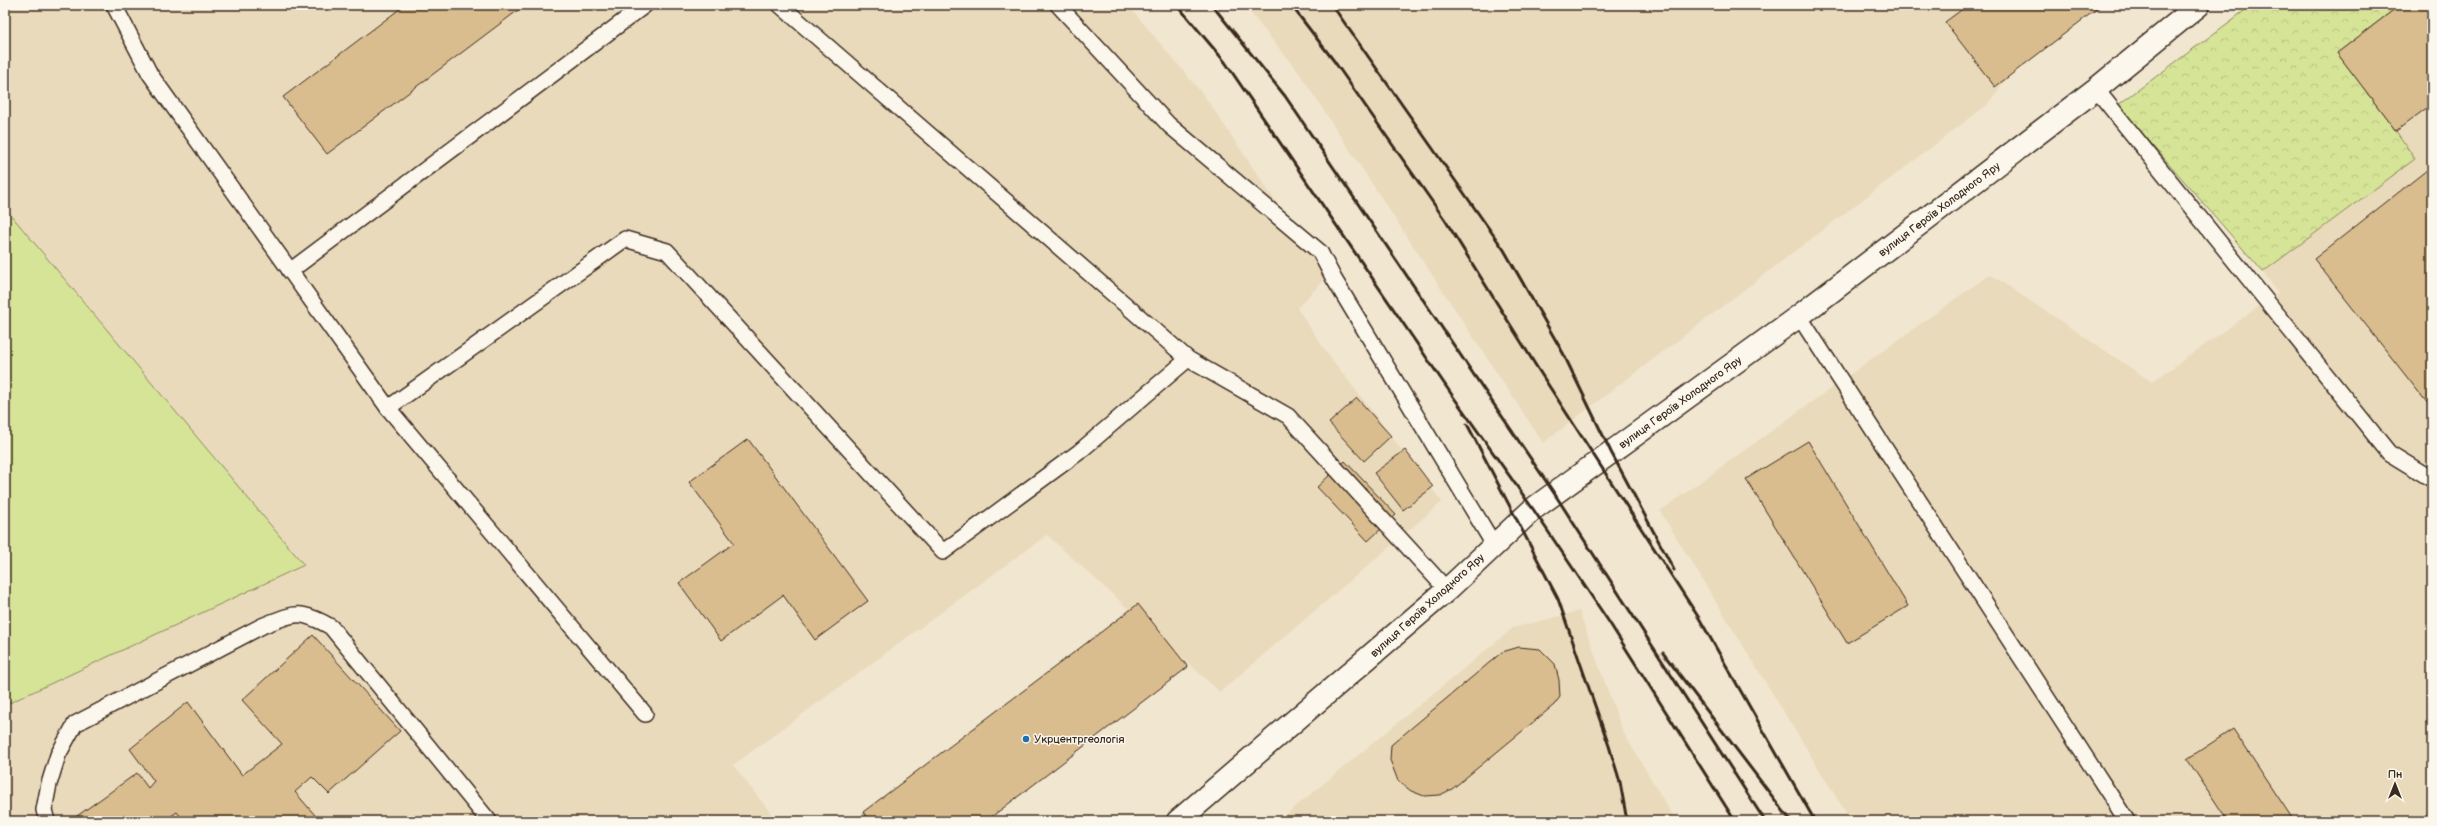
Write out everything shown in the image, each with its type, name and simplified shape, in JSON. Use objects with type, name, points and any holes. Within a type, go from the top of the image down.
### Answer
[{"type":"street","name":"вулиця Героїв Холодного Яру","points":[[1178,821],[1447,590],[1533,509],[1799,316],[2096,89],[2199,5]]},
{"type":"lane","points":[[114,5],[150,74],[388,408],[645,714]]},
{"type":"lane","points":[[290,271],[645,5]]},
{"type":"lane","points":[[780,5],[1188,360],[1288,416],[1447,590]]},
{"type":"lane","points":[[1058,5],[1169,125],[1320,252],[1334,279],[1494,545]]},
{"type":"lane","points":[[2096,89],[2389,453],[2430,478],[2432,477]]},
{"type":"lane","points":[[388,408],[625,240],[667,251],[943,552],[1079,452],[1188,360]]},
{"type":"lane","points":[[1799,316],[2127,821]]},
{"type":"lane","points":[[47,821],[44,810],[49,784],[58,755],[75,724],[262,626],[295,614],[311,616],[331,627],[489,821]]},
{"type":"shaded area","points":[[5,5],[1128,5],[1205,97],[1327,277],[1297,308],[1327,353],[1442,502],[1220,692],[1047,535],[733,765],[777,821],[5,821],[5,705],[304,565],[5,208]]},
{"type":"shaded area","points":[[1244,5],[2102,5],[2010,74],[1987,105],[1543,443],[1299,73]]},
{"type":"shaded area","points":[[2400,5],[2432,5],[2432,821],[1851,821],[1660,511],[1990,274],[2152,382],[2278,293],[2263,272],[2414,159],[2337,53]]},
{"type":"shaded area","points":[[1579,611],[1623,732],[1676,821],[1278,821],[1513,628]]},
{"type":"green space","points":[[2252,5],[2400,5],[2337,53],[2396,131],[2415,159],[2263,272],[2118,105]]},
{"type":"green space","points":[[5,208],[304,565],[5,705]]},
{"type":"building","points":[[405,5],[525,5],[327,154],[283,97]]},
{"type":"building","points":[[1968,5],[2102,5],[1995,87],[1945,22]]},
{"type":"building","points":[[2400,5],[2432,5],[2432,104],[2396,131],[2337,53]]},
{"type":"building","points":[[2432,166],[2432,409],[2314,259]]},
{"type":"building","points":[[1357,398],[1391,436],[1364,461],[1329,423]]},
{"type":"building","points":[[748,439],[868,601],[815,640],[783,595],[721,641],[679,583],[734,543],[689,482]]},
{"type":"building","points":[[1808,441],[1908,606],[1847,643],[1746,479]]},
{"type":"building","points":[[1405,450],[1433,487],[1403,510],[1374,473]]},
{"type":"building","points":[[1345,461],[1396,515],[1368,541],[1317,487]]},
{"type":"building","name":"Укрцентргеологія","points":[[1138,604],[1188,667],[986,821],[870,821],[863,812]]},
{"type":"building","points":[[313,635],[400,731],[329,794],[312,777],[295,792],[320,821],[184,821],[177,812],[164,821],[70,821],[137,773],[148,788],[154,781],[130,749],[188,702],[242,775],[282,744],[242,700]]},
{"type":"building","points":[[1519,647],[1540,649],[1555,664],[1559,680],[1560,697],[1554,705],[1452,789],[1440,795],[1424,796],[1411,791],[1398,781],[1390,760],[1391,745],[1502,652]]},
{"type":"building","points":[[2432,717],[2432,731],[2426,722]]},
{"type":"building","points":[[2233,729],[2294,821],[2228,821],[2187,759]]},
{"type":"railway","points":[[1177,5],[1225,62],[1452,395],[1533,509],[1609,622],[1735,821]]},
{"type":"railway","points":[[1212,5],[1285,96],[1554,493],[1765,821]]},
{"type":"railway","points":[[1291,5],[1334,61],[1445,220],[1538,369],[1699,618],[1815,821]]},
{"type":"railway","points":[[1332,5],[1504,250],[1563,353],[1611,452],[1674,570]]},
{"type":"railway","points":[[1467,424],[1558,599],[1609,746],[1620,782],[1627,821]]},
{"type":"railway","points":[[1663,653],[1791,821]]},
{"type":"place","name":"Укрцентргеологія","points":[[1026,739]]}]
